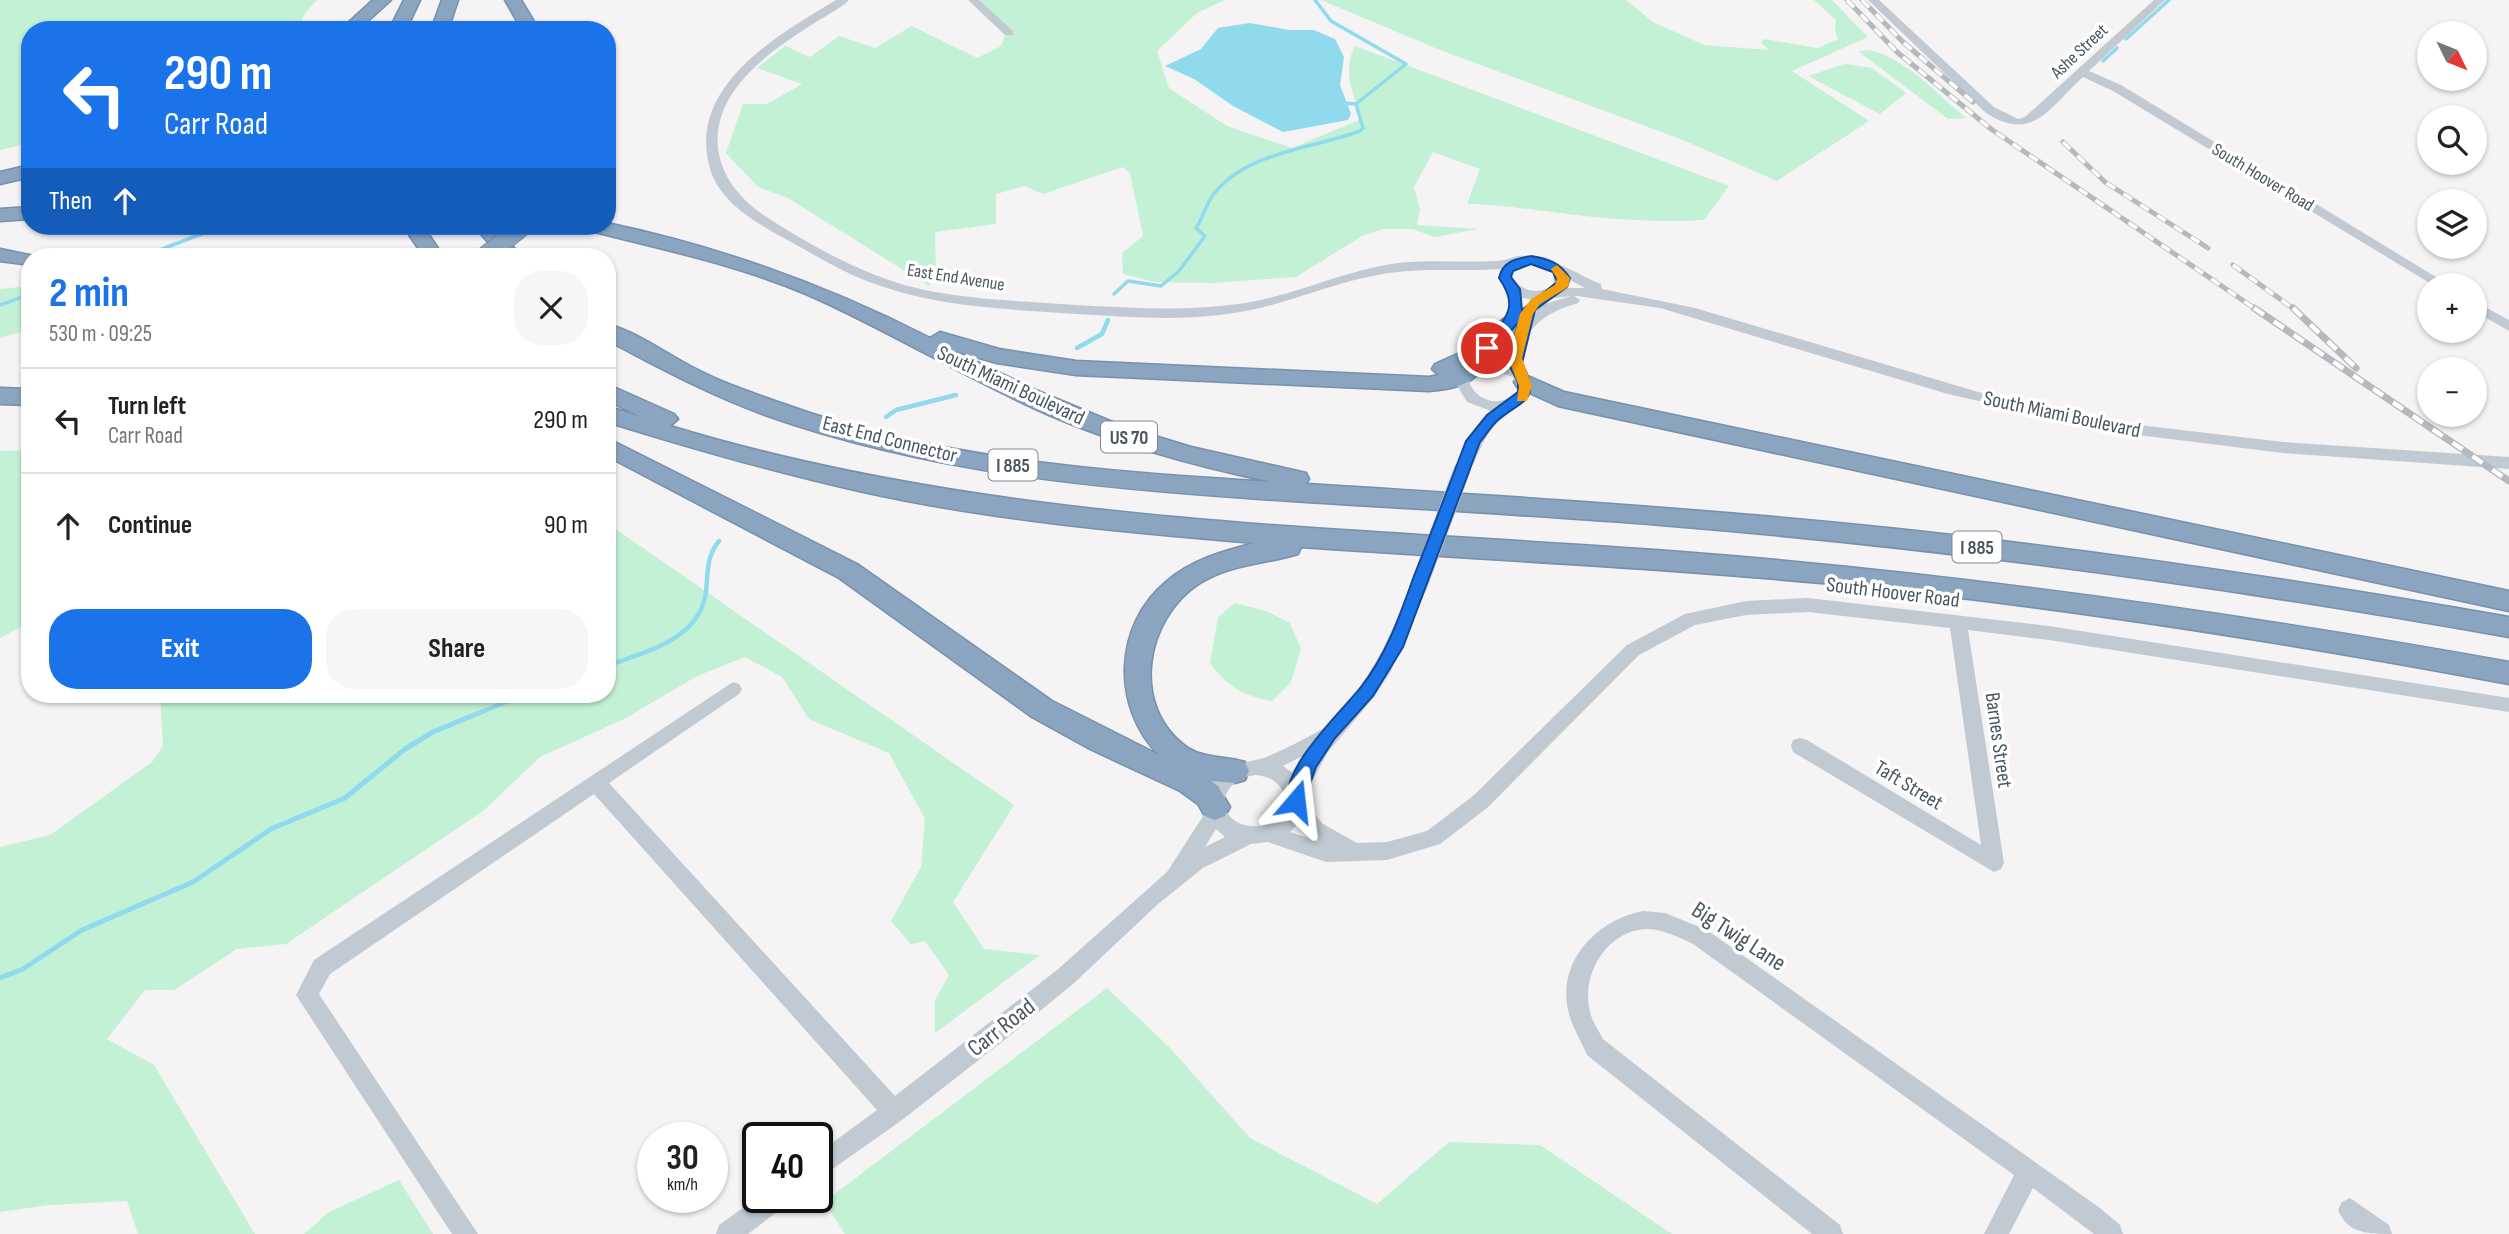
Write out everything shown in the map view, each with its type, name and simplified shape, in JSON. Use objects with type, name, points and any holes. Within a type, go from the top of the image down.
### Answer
[{"type":"highway","points":[[358,21],[383,0]]},
{"type":"highway","points":[[402,21],[412,0]]},
{"type":"highway","points":[[442,21],[450,0]]},
{"type":"highway","points":[[513,0],[526,21]]},
{"type":"highway","points":[[0,178],[21,173]]},
{"type":"highway","points":[[0,215],[21,214]]},
{"type":"highway","name":"South Miami Boulevard","points":[[616,231],[719,257],[840,302],[997,382],[1132,438],[1266,473],[1441,501]]},
{"type":"highway","points":[[492,235],[504,248]]},
{"type":"highway","points":[[495,248],[512,235]]},
{"type":"highway","points":[[0,255],[21,258]]},
{"type":"highway","points":[[840,302],[974,350],[1049,365],[1432,385],[1447,382],[1474,369]]},
{"type":"highway","points":[[1387,381],[1436,372],[1474,355],[1517,326]]},
{"type":"highway","name":"East End Connector","points":[[616,336],[662,361],[741,396],[832,426],[933,451],[1043,470],[1168,484],[1441,501]]},
{"type":"highway","points":[[1522,379],[1558,398],[2509,601]]},
{"type":"highway","name":"I 885","points":[[616,395],[701,433],[797,469],[967,504],[1366,544],[1649,559],[1908,583],[2179,618],[2509,673]]},
{"type":"highway","points":[[0,396],[21,397]]},
{"type":"highway","points":[[616,417],[712,447],[797,469]]},
{"type":"highway","points":[[616,451],[848,571],[1042,709],[1100,741],[1196,785],[1208,795],[1215,810]]},
{"type":"highway","name":"I 885","points":[[1441,501],[1670,517],[1899,538],[2166,572],[2509,627]]},
{"type":"highway","points":[[1236,771],[1216,772],[1193,764],[1170,746],[1147,719],[1140,703],[1135,670],[1146,625],[1176,588],[1218,562],[1254,551],[1366,544]]},
{"type":"street","name":"East End Avenue","points":[[844,0],[780,41],[736,81],[716,113],[710,150],[717,174],[742,205],[852,270],[917,293],[968,302],[1166,314],[1249,307],[1393,268],[1456,268],[1535,260],[1557,269]]},
{"type":"street","points":[[973,0],[1009,33]]},
{"type":"street","name":"Ashe Street","points":[[1873,0],[1990,110],[2006,120],[2020,124],[2029,120],[2160,0]]},
{"type":"street","name":"South Hoover Road","points":[[2082,72],[2117,88],[2422,273]]},
{"type":"street","points":[[1329,733],[1262,767],[1236,771],[1220,783],[1215,810],[1228,828],[1248,836],[1269,834],[1287,824],[1304,771],[1329,733],[1367,692],[1387,662],[1420,583],[1473,441],[1474,414],[1462,385],[1474,369],[1500,352],[1517,326],[1529,308],[1563,284],[1557,269],[1532,247],[1505,275],[1517,306],[1517,326],[1515,358],[1522,379],[1523,396],[1492,418],[1473,441]]},
{"type":"street","name":"East End Avenue","points":[[1456,268],[1512,288],[1547,294]]},
{"type":"street","name":"South Miami Boulevard","points":[[1557,269],[1627,298]]},
{"type":"street","name":"South Miami Boulevard","points":[[1547,294],[1580,291],[1627,298],[1711,318],[1977,396],[2093,424],[2251,444],[2509,463]]},
{"type":"street","points":[[1517,326],[1563,302],[1627,298]]},
{"type":"street","points":[[2487,313],[2509,326]]},
{"type":"street","points":[[1474,369],[1502,366],[1522,379]]},
{"type":"street","points":[[1468,396],[1486,405],[1508,405]]},
{"type":"street","name":"South Hoover Road","points":[[1269,834],[1326,853],[1403,849],[1447,830],[1501,782],[1620,660],[1660,633],[1691,619],[1725,611],[1787,605],[1958,623],[2176,652],[2509,705]]},
{"type":"street","name":"Barnes Street","points":[[1958,623],[1994,863]]},
{"type":"street","points":[[466,1234],[307,995],[322,967],[733,689]]},
{"type":"street","name":"Taft Street","points":[[1800,746],[1994,863]]},
{"type":"street","points":[[1262,767],[1287,779],[1296,801],[1324,836],[1353,851]]},
{"type":"street","points":[[596,782],[894,1112]]},
{"type":"street","name":"Carr Road","points":[[833,1156],[894,1112],[1065,976],[1176,874],[1215,810]]},
{"type":"street","name":"Carr Road","points":[[1176,874],[1199,863],[1223,845],[1248,836]]},
{"type":"street","name":"Big Twig Lane","points":[[1832,1234],[1595,1047],[1579,1012],[1577,985],[1588,954],[1608,933],[1641,920],[1666,922],[1700,936],[2092,1216],[2111,1234]]},
{"type":"street","points":[[1996,1234],[2029,1171]]},
{"type":"street","points":[[2350,1210],[2380,1234]]},
{"type":"street","points":[[728,1234],[756,1213]]},
{"type":"green space","points":[[0,0],[317,0],[302,21],[21,21],[21,145],[0,150]]},
{"type":"green space","points":[[977,0],[1225,0],[1197,13],[1157,51],[1169,88],[1227,126],[1292,148],[1362,119],[1352,92],[1349,73],[1355,46],[1729,186],[1704,220],[1628,220],[1467,204],[1480,169],[1433,152],[1414,187],[1420,210],[1417,225],[1478,229],[1434,237],[1413,229],[1383,229],[1362,236],[1296,277],[1212,283],[1155,282],[1123,274],[1122,253],[1143,236],[1130,173],[1123,167],[1043,194],[1025,186],[996,194],[996,224],[935,232],[936,272],[929,286],[788,198],[758,187],[726,153],[743,104],[767,104],[802,84],[757,68],[785,46],[810,57],[839,36],[875,48],[912,26],[977,58],[1001,46],[1008,28]]},
{"type":"green space","points":[[1321,0],[1626,0],[1653,22],[1704,45],[1769,50],[1761,42],[1764,39],[1818,48],[1838,39],[1835,31],[1836,20],[1814,0],[1832,0],[1868,37],[1792,71],[1869,121],[1777,181],[1683,140],[1440,50]]},
{"type":"green space","points":[[1870,50],[1909,69],[1966,118],[1948,119],[1858,51]]},
{"type":"green space","points":[[1845,64],[1872,68],[1906,93],[1880,114],[1808,76]]},
{"type":"green space","points":[[21,287],[21,332],[0,338],[0,289]]},
{"type":"green space","points":[[21,450],[21,627],[0,638],[0,451]]},
{"type":"green space","points":[[616,529],[1014,805],[953,902],[984,949],[1040,955],[935,1033],[935,1000],[949,975],[925,941],[911,944],[891,921],[921,867],[925,819],[889,753],[809,719],[782,677],[745,657],[697,676],[626,718],[540,757],[483,811],[286,944],[237,949],[174,990],[145,990],[107,1039],[154,1065],[255,1234],[138,1234],[127,1201],[49,1205],[0,1212],[0,847],[50,835],[152,762],[163,746],[160,703],[616,703]]},
{"type":"green space","points":[[1235,603],[1266,611],[1290,623],[1301,649],[1291,682],[1272,701],[1237,689],[1210,663],[1218,617]]},
{"type":"green space","points":[[1107,988],[1169,1047],[1250,1138],[1377,1204],[1449,1142],[1540,1145],[1672,1234],[845,1234],[831,1213],[833,1195]]},
{"type":"green space","points":[[399,1180],[433,1234],[304,1234],[329,1212]]},
{"type":"water","points":[[1250,23],[1289,30],[1314,30],[1335,39],[1344,57],[1340,85],[1351,114],[1348,120],[1283,132],[1233,106],[1194,79],[1165,66],[1201,49],[1218,28]]},
{"type":"waterway","points":[[1315,0],[1331,21],[1406,64],[1356,104]]},
{"type":"waterway","points":[[2126,39],[2169,0]]},
{"type":"waterway","points":[[2103,61],[2117,48]]},
{"type":"waterway","points":[[1344,103],[1356,104]]},
{"type":"waterway","points":[[1114,294],[1128,281],[1161,286],[1179,271],[1205,236],[1196,228],[1213,195],[1227,180],[1262,160],[1360,131],[1363,128],[1356,104]]},
{"type":"waterway","points":[[165,248],[199,235]]},
{"type":"waterway","points":[[0,305],[21,297]]},
{"type":"waterway","points":[[1077,348],[1102,334],[1108,320]]},
{"type":"waterway","points":[[886,417],[896,410],[956,395]]},
{"type":"waterway","points":[[616,663],[668,642],[693,622],[702,608],[710,559],[719,541]]},
{"type":"waterway","points":[[482,712],[503,703]]},
{"type":"waterway","points":[[0,978],[23,969],[82,930],[193,882],[271,829],[345,798],[405,749],[433,732],[486,710]]},
{"type":"railway","points":[[1847,0],[1897,52],[1991,129],[2257,310]]},
{"type":"railway","points":[[1862,0],[1903,42],[1973,102]]},
{"type":"railway","points":[[2063,142],[2105,182],[2208,248]]},
{"type":"railway","points":[[2233,265],[2295,310]]},
{"type":"railway","points":[[2254,308],[2509,481]]},
{"type":"railway","points":[[2293,308],[2356,368]]},
{"type":"slow traffic","points":[[1522,397],[1526,389],[1525,382],[1515,358],[1526,314],[1535,301],[1561,287],[1563,278],[1557,269]]},
{"type":"route","points":[[1296,801],[1295,795],[1308,764],[1329,733],[1367,692],[1395,647],[1473,441],[1497,413],[1517,402],[1525,393],[1525,382],[1515,363],[1516,353],[1529,308],[1543,295],[1556,292],[1563,284],[1563,278],[1554,266],[1525,260],[1507,269],[1505,278],[1514,289],[1516,312],[1511,324],[1487,348]]}]
